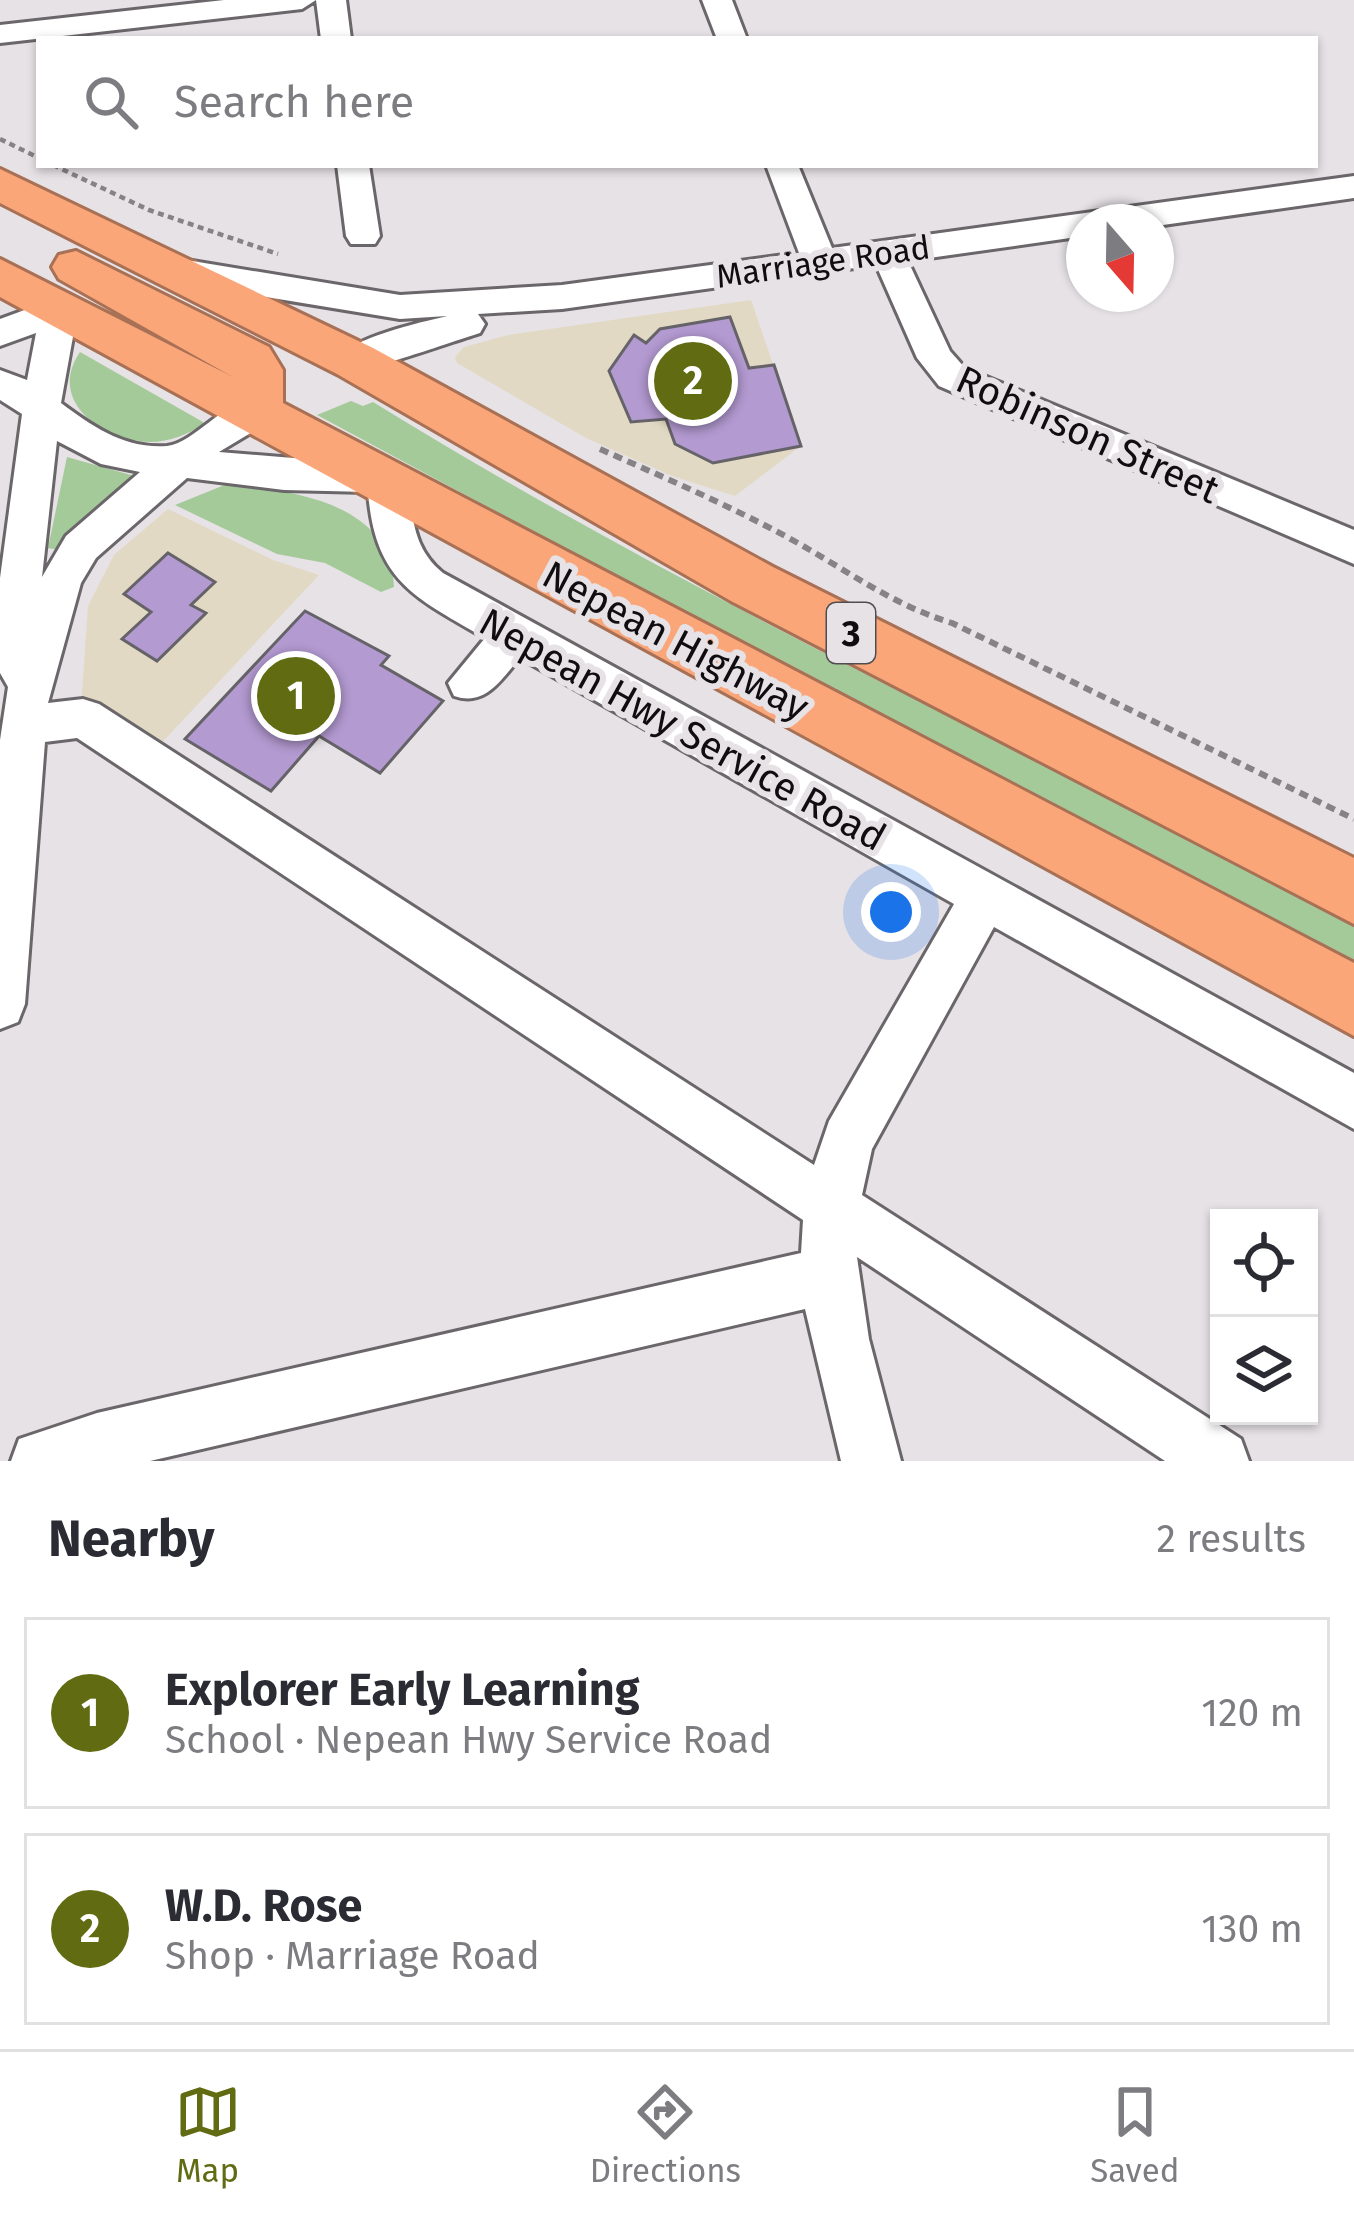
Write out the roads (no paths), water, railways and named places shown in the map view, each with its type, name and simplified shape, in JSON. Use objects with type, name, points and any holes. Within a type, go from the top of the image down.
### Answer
[{"type":"highway","name":"3","points":[[0,184],[178,269],[353,339],[752,584],[1354,892]]},
{"type":"highway","points":[[0,228],[251,360],[257,373],[256,412]]},
{"type":"highway","points":[[60,309],[178,269]]},
{"type":"highway","name":"Nepean Highway","points":[[0,276],[1354,1001]]},
{"type":"highway","points":[[256,412],[353,339]]},
{"type":"street","points":[[0,34],[302,0]]},
{"type":"street","points":[[331,0],[336,36]]},
{"type":"street","points":[[717,0],[731,36]]},
{"type":"street","points":[[353,168],[363,236]]},
{"type":"street","points":[[783,168],[820,261]]},
{"type":"street","points":[[1174,212],[1354,187]]},
{"type":"street","name":"Marriage Road","points":[[353,339],[430,306],[562,297],[1066,227]]},
{"type":"street","name":"Robinson Street","points":[[887,252],[935,358],[952,376],[1354,548]]},
{"type":"street","name":"Marriage Road","points":[[353,339],[407,338],[562,297]]},
{"type":"street","points":[[353,339],[382,315],[430,306]]},
{"type":"street","points":[[0,333],[60,309]]},
{"type":"street","points":[[0,1004],[25,712],[18,606],[60,309]]},
{"type":"street","points":[[0,384],[99,449],[178,464],[382,480]]},
{"type":"street","points":[[25,712],[58,588],[73,558],[112,518],[178,464],[256,412]]},
{"type":"street","name":"Nepean Hwy Service Road","points":[[382,480],[393,535],[413,572],[515,634],[1354,1102]]},
{"type":"street","points":[[470,683],[515,634]]},
{"type":"street","points":[[25,712],[83,718],[1219,1461]]},
{"type":"street","points":[[871,1461],[827,1275],[830,1204],[848,1140],[984,897]]},
{"type":"street","points":[[41,1461],[97,1443],[827,1275]]},
{"type":"place","name":"W.D. Rose","points":[[693,381]]},
{"type":"place","name":"Explorer Early Learning","points":[[296,696]]}]
